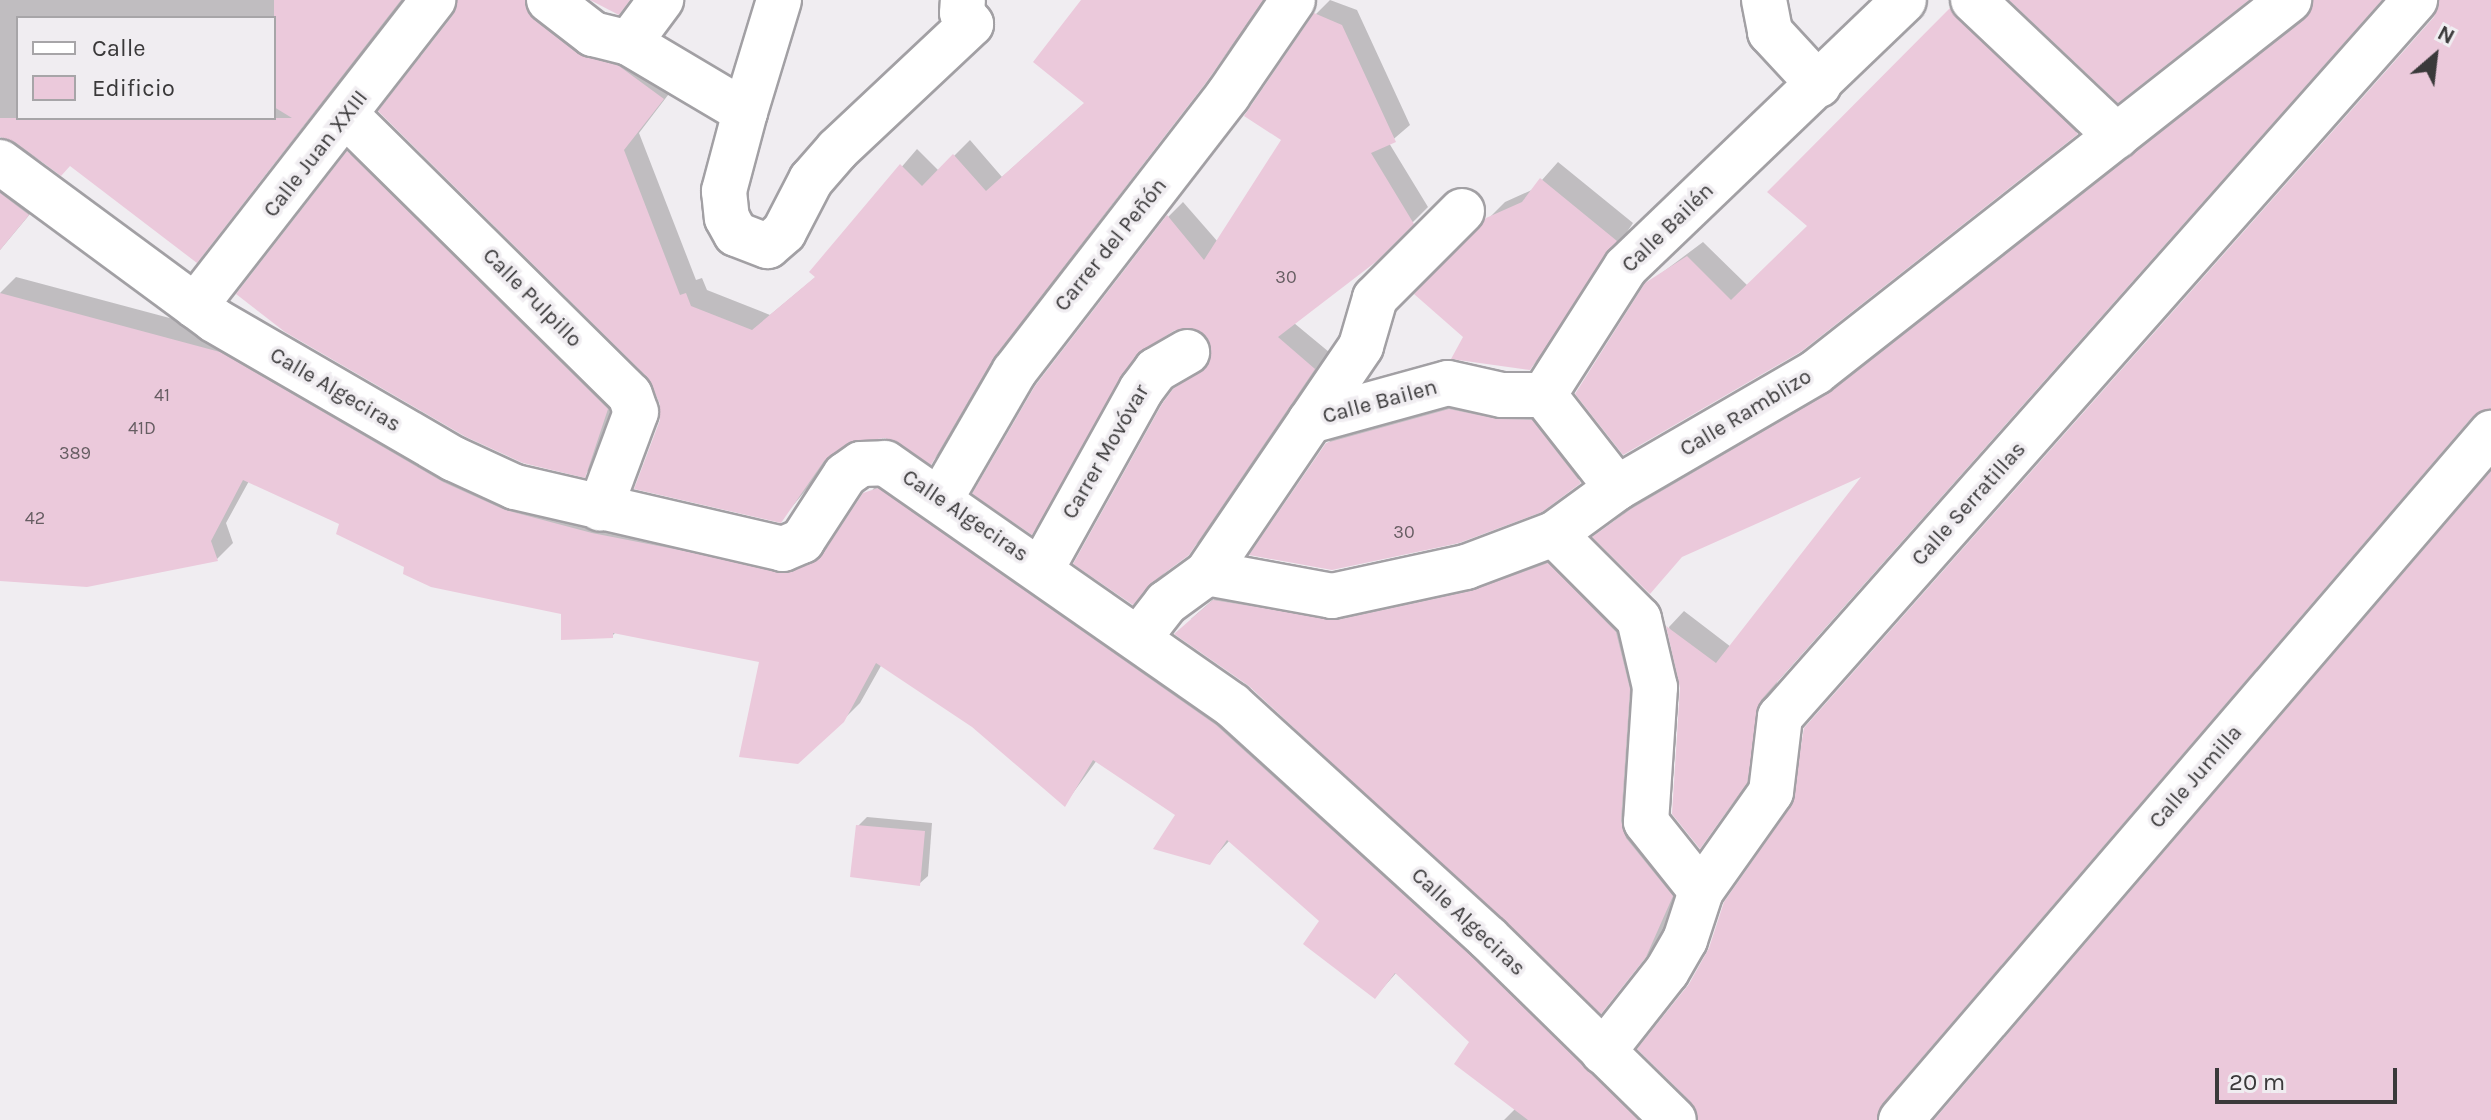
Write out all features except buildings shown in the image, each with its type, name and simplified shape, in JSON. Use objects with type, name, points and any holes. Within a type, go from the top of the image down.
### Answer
[{"type":"street","name":"Calle Juan XXIII","points":[[195,306],[347,116],[433,0]]},
{"type":"street","points":[[549,0],[593,34],[629,43],[745,112]]},
{"type":"street","points":[[629,43],[661,0]]},
{"type":"street","points":[[779,0],[724,191],[727,218],[736,234],[768,246],[784,232],[811,180],[837,150],[976,8]]},
{"type":"street","name":"Carrer del Peñón","points":[[941,498],[1014,372],[1228,95],[1293,0]]},
{"type":"street","points":[[1764,0],[1770,32],[1819,85]]},
{"type":"street","name":"Calle Bailén","points":[[1544,395],[1626,267],[1819,85],[1904,0]]},
{"type":"street","points":[[1973,0],[2117,136]]},
{"type":"street","name":"Calle Ramblizo","points":[[1207,573],[1332,596],[1466,567],[1554,534],[1617,488],[1816,372],[2289,0]]},
{"type":"street","name":"Calle Serratillas","points":[[1603,1052],[1667,971],[1685,940],[1701,891],[1771,792],[1780,717],[2415,0]]},
{"type":"street","name":"Calle Pulpillo","points":[[347,116],[630,395],[636,412],[600,509]]},
{"type":"street","name":"Calle Algeciras","points":[[0,162],[195,306],[454,459],[515,487],[783,549],[802,541],[845,475],[861,464],[885,463],[1042,568],[1255,724],[1674,1120]]},
{"type":"street","name":"Calle Bailen","points":[[1207,573],[1361,346],[1375,298],[1462,211]]},
{"type":"street","name":"Carrer Movóvar","points":[[1042,568],[1132,403],[1156,370],[1187,352]]},
{"type":"street","name":"Calle Bailen","points":[[1310,421],[1448,383],[1502,395],[1544,395]]},
{"type":"street","points":[[1544,395],[1617,488]]},
{"type":"street","name":"Calle Jumilla","points":[[1901,1120],[2491,433]]},
{"type":"street","points":[[1554,534],[1639,619],[1655,687],[1646,822],[1701,891]]},
{"type":"street","points":[[1138,639],[1166,603],[1207,573]]}]
